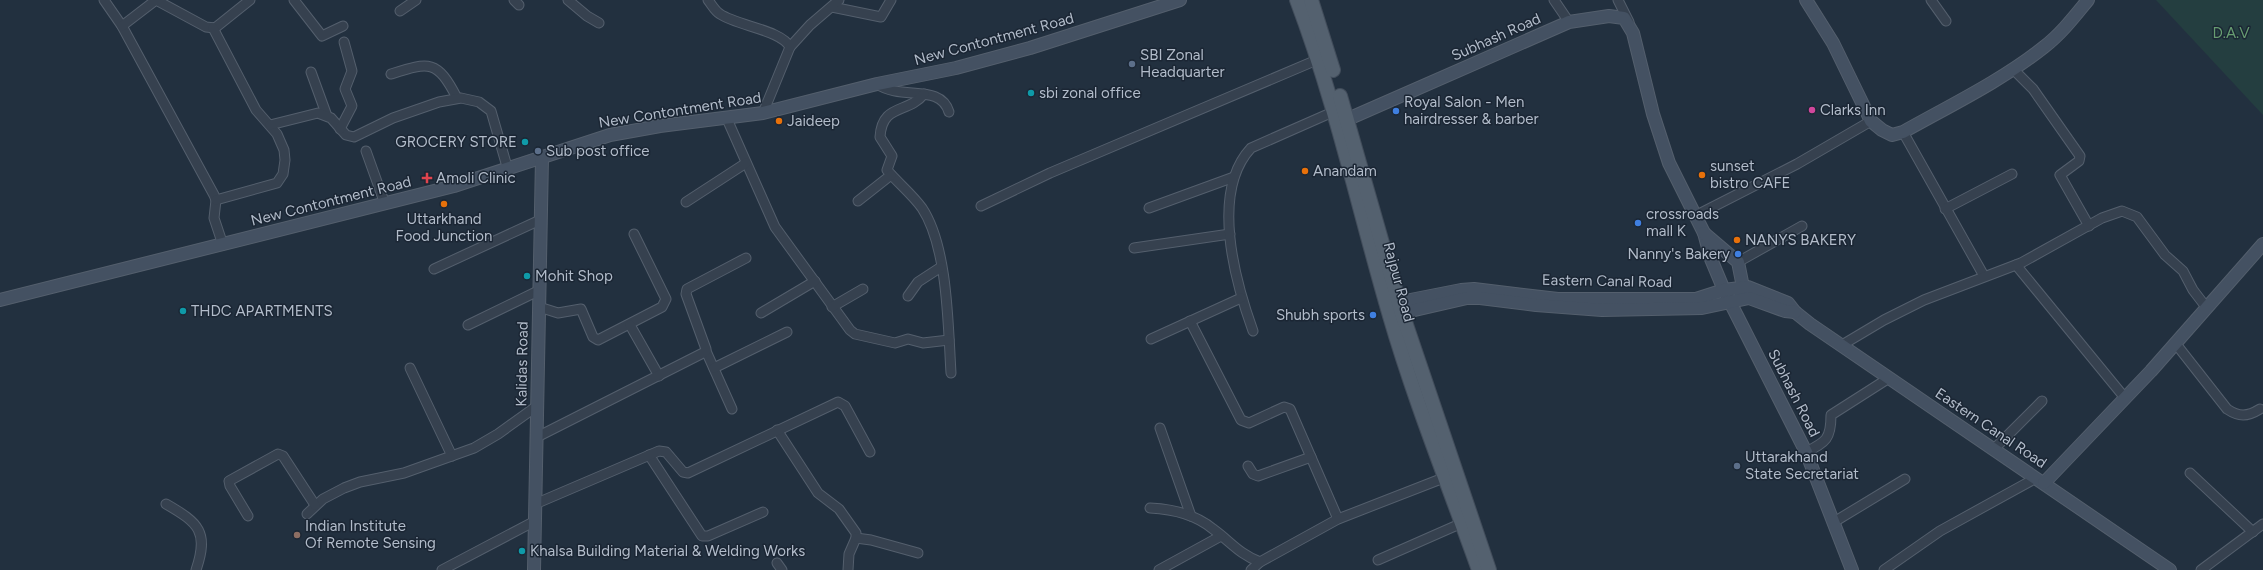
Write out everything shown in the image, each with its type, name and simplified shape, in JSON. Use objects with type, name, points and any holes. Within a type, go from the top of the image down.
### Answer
[{"type":"main road","name":"Rajpur Road","points":[[1297,0],[1319,59],[1394,309],[1489,570]]},
{"type":"main road","name":"Rajpur Road","points":[[1311,0],[1348,119],[1394,309],[1423,419],[1446,476],[1479,570]]},
{"type":"street","points":[[104,0],[122,26],[216,200],[214,218],[223,245]]},
{"type":"street","points":[[213,28],[225,22],[250,0]]},
{"type":"street","points":[[294,0],[322,36],[343,26]]},
{"type":"street","points":[[400,11],[416,0]]},
{"type":"street","points":[[568,0],[587,16],[599,23]]},
{"type":"street","points":[[708,0],[719,13],[737,23],[777,36],[788,43],[790,47]]},
{"type":"street","points":[[763,113],[790,47],[810,25],[839,0]]},
{"type":"street","points":[[832,7],[881,17],[890,0]]},
{"type":"street","name":"New Contontment Road","points":[[0,300],[454,186],[508,170],[568,147],[622,133],[763,113],[877,84],[956,68],[1030,48],[1180,0]]},
{"type":"street","points":[[1554,0],[1569,22]]},
{"type":"street","points":[[1618,0],[1630,26]]},
{"type":"street","points":[[1806,0],[1833,43],[1871,121],[1882,130],[1892,135],[1903,132],[2013,69],[2045,46],[2070,22],[2088,0]]},
{"type":"street","points":[[1931,0],[1946,21]]},
{"type":"street","points":[[122,26],[153,2],[160,1],[171,2],[198,23],[213,28],[246,88],[253,106],[277,134],[284,150],[285,167],[281,179],[272,185],[216,200]]},
{"type":"street","name":"Subhash Road","points":[[1348,119],[1569,22],[1616,16],[1624,18],[1630,26],[1661,141],[1669,163],[1704,233],[1711,259],[1724,290],[1735,300],[1806,452],[1852,570]]},
{"type":"street","points":[[340,129],[352,106],[345,89],[352,71],[344,42]]},
{"type":"street","points":[[980,206],[1050,173],[1319,59]]},
{"type":"street","points":[[391,74],[421,65],[428,65],[444,76],[457,98]]},
{"type":"street","points":[[2013,69],[2032,89],[2080,156],[2079,161],[2060,175],[2090,226]]},
{"type":"street","points":[[311,72],[327,116],[346,135],[354,137],[393,118],[457,98],[479,102],[491,111],[508,170]]},
{"type":"street","points":[[877,84],[895,92],[924,94],[940,98],[949,112]]},
{"type":"street","points":[[858,202],[889,171],[892,158],[880,137],[885,119],[895,110],[914,104],[924,94]]},
{"type":"street","points":[[1253,331],[1241,298],[1233,264],[1230,234],[1230,205],[1234,177],[1244,155],[1251,148],[1335,111]]},
{"type":"street","points":[[270,125],[314,113],[327,116]]},
{"type":"street","points":[[727,118],[775,226],[815,281],[840,320],[855,334],[896,343],[908,338],[923,343],[949,340]]},
{"type":"street","points":[[1695,216],[1798,164],[1871,121]]},
{"type":"street","points":[[1903,132],[1984,276]]},
{"type":"street","points":[[366,151],[385,204]]},
{"type":"street","name":"Kalidas Road","points":[[534,570],[542,158]]},
{"type":"street","points":[[686,202],[746,163]]},
{"type":"street","points":[[889,171],[911,194],[926,215],[934,236],[941,267],[951,373]]},
{"type":"street","points":[[1945,209],[2012,174]]},
{"type":"street","points":[[1149,208],[1234,177]]},
{"type":"street","points":[[1842,345],[1884,320],[1984,276],[2016,265],[2108,215],[2122,211],[2137,217],[2164,255],[2183,271],[2193,290],[2206,307]]},
{"type":"street","points":[[434,269],[540,220]]},
{"type":"street","points":[[1735,300],[1743,287],[1738,262],[1802,226]]},
{"type":"street","name":"Subhash Road","points":[[1704,233],[1738,262]]},
{"type":"street","points":[[539,307],[558,313],[581,309],[593,336],[598,340],[630,325],[662,307],[666,302],[634,234]]},
{"type":"street","points":[[1134,248],[1230,234]]},
{"type":"street","points":[[1884,570],[1940,531],[2040,481],[2125,398],[2176,344],[2206,307],[2263,244]]},
{"type":"street","points":[[732,409],[706,351],[686,294],[687,289],[746,258]]},
{"type":"street","points":[[2016,265],[2125,398]]},
{"type":"street","points":[[908,296],[918,282],[941,267]]},
{"type":"street","points":[[761,313],[815,281]]},
{"type":"street","name":"Eastern Canal Road","points":[[1394,309],[1461,290],[1474,289],[1558,299],[1696,299],[1724,290],[1748,287],[1788,303],[1796,312],[1889,378],[2170,570]]},
{"type":"street","points":[[832,307],[863,289]]},
{"type":"street","points":[[468,325],[540,290]]},
{"type":"street","points":[[1151,339],[1241,298]]},
{"type":"street","name":"Eastern Canal Road","points":[[1394,309],[1467,298],[1492,298],[1536,305],[1602,310],[1702,308],[1750,298],[1785,311],[1796,312]]},
{"type":"street","points":[[1190,321],[1241,420],[1249,423],[1288,407],[1338,519]]},
{"type":"street","points":[[630,325],[659,376]]},
{"type":"street","points":[[714,368],[787,332]]},
{"type":"street","points":[[2176,344],[2227,409],[2235,414],[2243,416],[2251,415],[2262,410]]},
{"type":"street","points":[[537,437],[706,351]]},
{"type":"street","points":[[410,368],[452,456]]},
{"type":"street","points":[[1806,452],[1824,443],[1831,428],[1831,415],[1889,378]]},
{"type":"street","points":[[1993,450],[2042,401]]},
{"type":"street","points":[[535,504],[659,452],[666,452],[683,472],[688,473],[778,430],[840,403],[845,406],[870,452]]},
{"type":"street","points":[[307,514],[315,505],[333,492],[349,486],[399,475],[452,456],[487,441],[537,406]]},
{"type":"street","points":[[1160,428],[1191,516]]},
{"type":"street","points":[[778,430],[818,493],[839,509],[853,528],[856,538],[849,554],[848,570]]},
{"type":"street","points":[[248,516],[230,486],[229,481],[278,454],[283,456],[315,505]]},
{"type":"street","points":[[649,456],[702,536],[708,536],[763,512]]},
{"type":"street","points":[[1248,466],[1253,474],[1258,476],[1311,457]]},
{"type":"street","points":[[2190,473],[2253,532]]},
{"type":"street","points":[[1150,508],[1168,509],[1191,516],[1206,523],[1257,567],[1338,519],[1446,476]]},
{"type":"street","points":[[1834,522],[1905,479]]},
{"type":"street","points":[[166,504],[182,513],[198,529],[202,536],[201,551],[196,570]]},
{"type":"street","points":[[442,570],[535,521]]},
{"type":"street","points":[[1378,560],[1462,523]]},
{"type":"street","points":[[2201,570],[2263,524]]},
{"type":"street","points":[[1159,570],[1222,536]]},
{"type":"street","points":[[856,538],[871,540],[918,553]]},
{"type":"green space","name":"D.A.V","points":[[2156,0],[2263,0],[2263,115]]},
{"type":"place","name":"SBI Zonal Headquarter","points":[[1132,64]]},
{"type":"place","name":"sbi zonal office","points":[[1031,93]]},
{"type":"place","name":"Clarks Inn","points":[[1812,110]]},
{"type":"place","name":"Royal Salon - Men hairdresser & barber","points":[[1396,111]]},
{"type":"place","name":"Jaideep","points":[[779,121]]},
{"type":"place","name":"GROCERY STORE","points":[[525,142]]},
{"type":"place","name":"Sub post office","points":[[538,151]]},
{"type":"place","name":"Anandam","points":[[1305,171]]},
{"type":"place","name":"sunset bistro CAFE","points":[[1702,175]]},
{"type":"place","name":"Amoli Clinic","points":[[427,178]]},
{"type":"place","name":"Uttarkhand Food Junction","points":[[444,204]]},
{"type":"place","name":"crossroads mall K","points":[[1638,223]]},
{"type":"place","name":"NANYS BAKERY","points":[[1737,240]]},
{"type":"place","name":"Nanny's Bakery","points":[[1738,254]]},
{"type":"place","name":"Mohit Shop","points":[[527,276]]},
{"type":"place","name":"THDC APARTMENTS","points":[[183,311]]},
{"type":"place","name":"Shubh sports","points":[[1373,315]]},
{"type":"place","name":"Uttarakhand State Secretariat","points":[[1737,466]]},
{"type":"place","name":"Indian Institute Of Remote Sensing","points":[[297,535]]},
{"type":"place","name":"Khalsa Building Material & Welding Works","points":[[522,551]]}]
